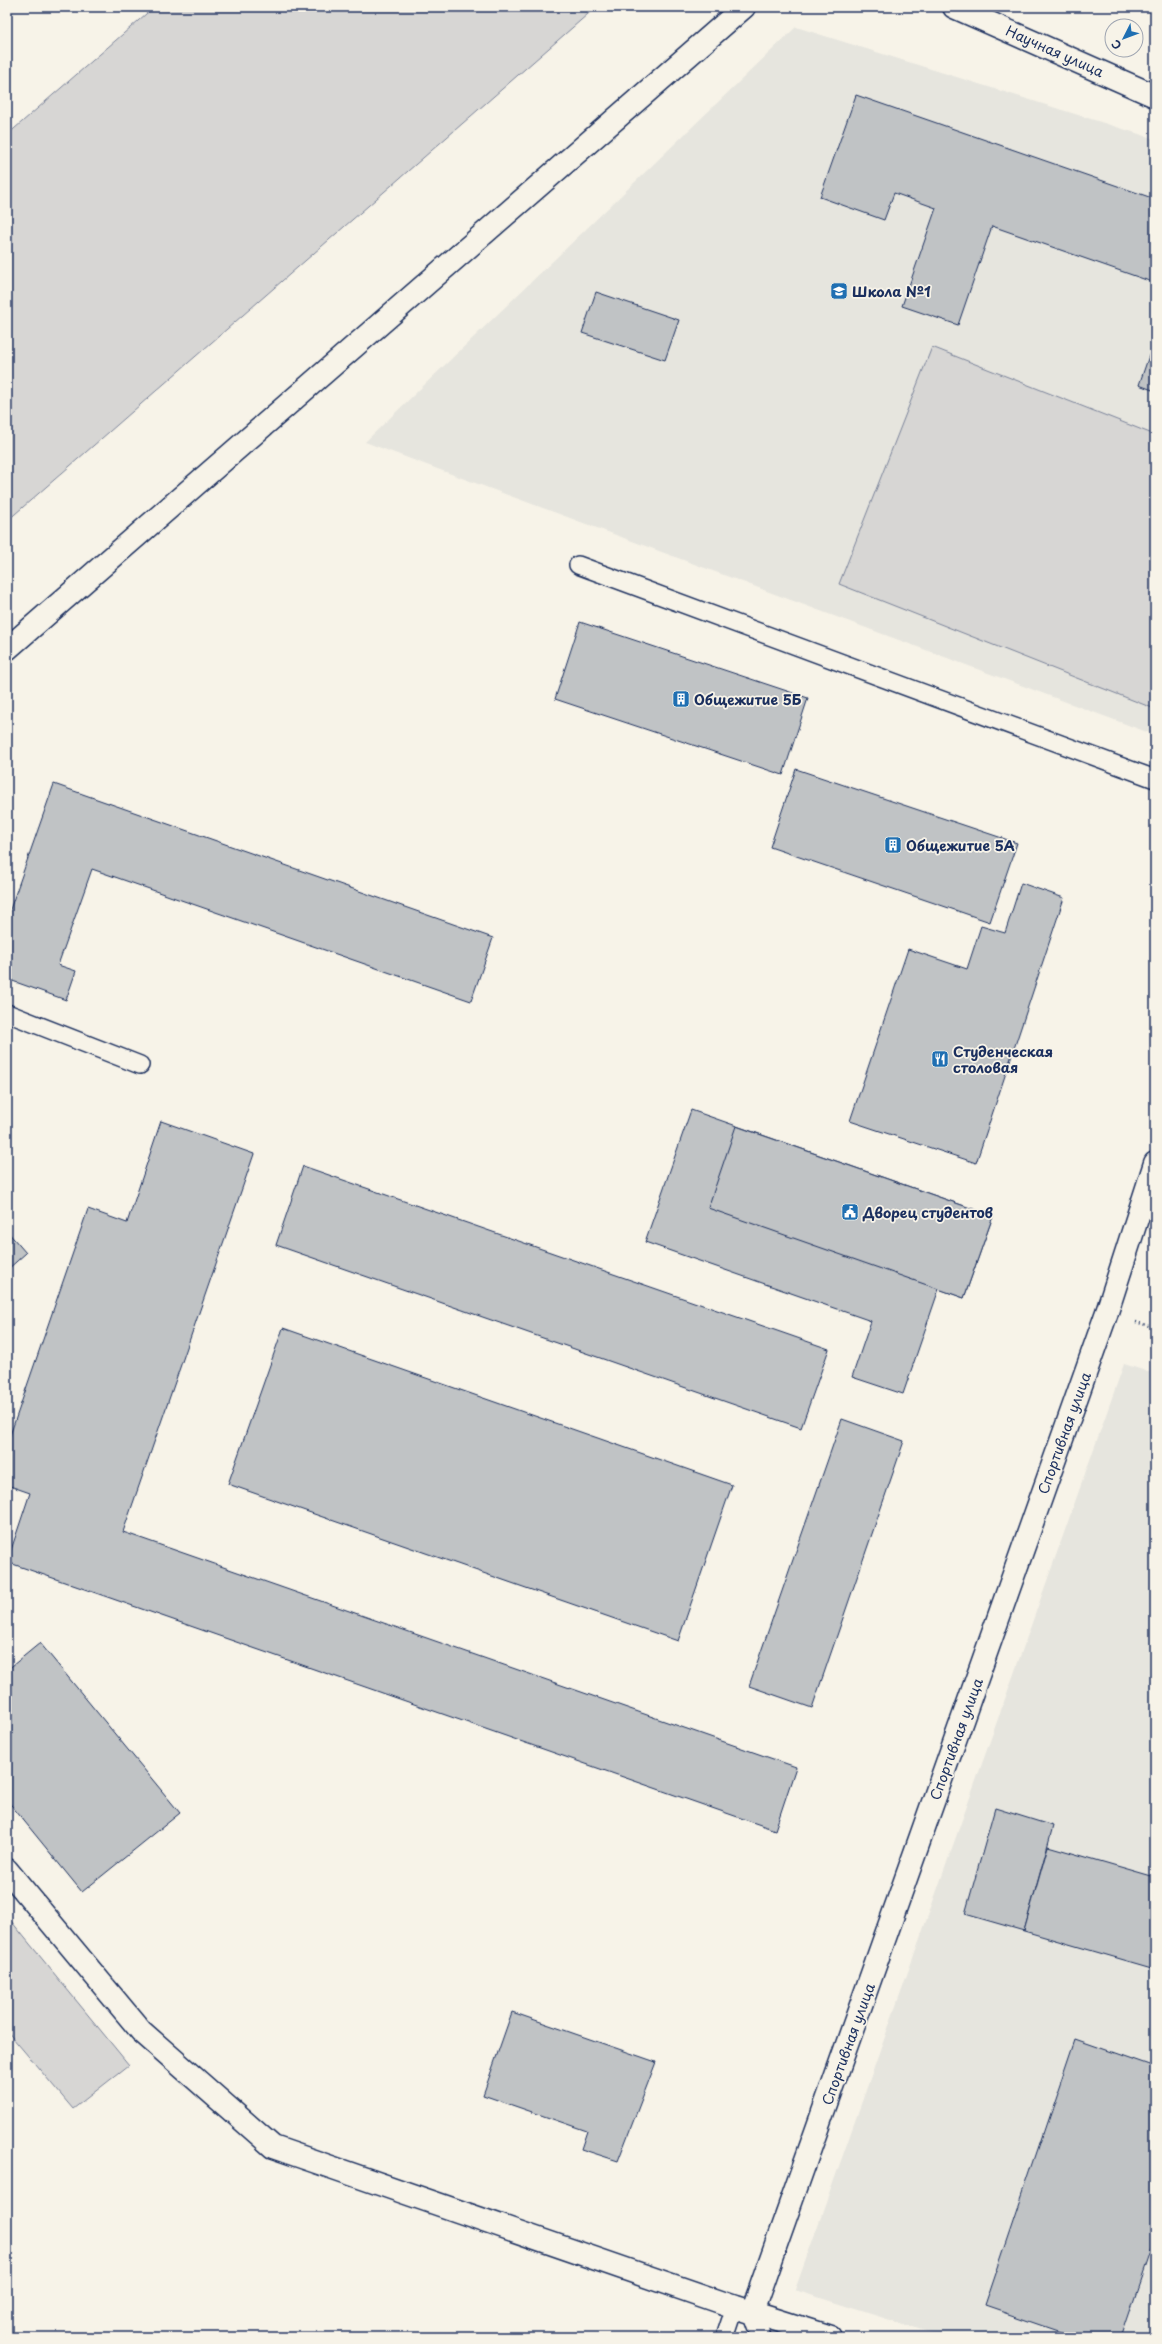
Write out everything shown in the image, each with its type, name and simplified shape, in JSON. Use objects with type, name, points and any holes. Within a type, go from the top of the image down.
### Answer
[{"type":"street","points":[[7,649],[744,7]]},
{"type":"street","name":"Научная улица","points":[[954,7],[1155,96]]},
{"type":"street","name":"Спортивная улица","points":[[744,2310],[1107,1312],[1155,1163]]},
{"type":"street","points":[[7,1870],[141,2031],[273,2147],[744,2310],[830,2337]]},
{"type":"lane","points":[[578,565],[1155,779]]},
{"type":"lane","points":[[7,1013],[140,1065]]},
{"type":"lane","points":[[725,2337],[744,2310],[761,2337]]},
{"type":"shaded area","points":[[154,7],[596,7],[7,521],[7,135]]},
{"type":"shaded area","name":"Школа №1","points":[[796,27],[1155,139],[1155,735],[365,442]]},
{"type":"shaded area","points":[[932,347],[1155,435],[1155,709],[839,584]]},
{"type":"shaded area","points":[[1124,1364],[1155,1374],[1155,2337],[944,2337],[795,2290]]},
{"type":"shaded area","points":[[7,1916],[129,2065],[73,2109],[7,2031]]},
{"type":"building","points":[[856,95],[1155,199],[1155,283],[992,226],[958,325],[902,306],[936,208],[894,193],[884,220],[820,197]]},
{"type":"building","points":[[596,292],[679,320],[665,360],[582,333]]},
{"type":"building","points":[[1155,338],[1155,391],[1139,385]]},
{"type":"building","name":"Общежитие 5Б","points":[[580,622],[808,698],[783,775],[555,699]]},
{"type":"building","name":"Общежитие 5А","points":[[796,769],[1017,843],[990,922],[770,847]]},
{"type":"building","points":[[54,784],[493,938],[471,1001],[92,869],[58,965],[76,971],[66,1000],[7,979],[7,918]]},
{"type":"building","points":[[1021,883],[1064,898],[976,1163],[850,1121],[908,949],[967,969],[981,926],[1005,933]]},
{"type":"building","points":[[691,1110],[993,1216],[964,1298],[939,1289],[903,1394],[852,1377],[871,1321],[645,1242]]},
{"type":"building","points":[[161,1121],[254,1154],[123,1532],[796,1767],[775,1830],[7,1562],[30,1493],[7,1485],[7,1444],[88,1209],[127,1223]]},
{"type":"building","name":"Дворец студентов","points":[[736,1126],[993,1216],[964,1298],[708,1208]]},
{"type":"building","points":[[303,1166],[829,1349],[801,1428],[276,1245]]},
{"type":"building","points":[[7,1231],[26,1253],[7,1270]]},
{"type":"building","points":[[283,1328],[732,1485],[678,1641],[228,1484]]},
{"type":"building","points":[[842,1419],[904,1441],[812,1708],[749,1686]]},
{"type":"building","points":[[40,1643],[180,1813],[82,1892],[7,1800],[7,1670]]},
{"type":"building","points":[[995,1808],[1053,1826],[1024,1931],[965,1914]]},
{"type":"building","points":[[1048,1846],[1155,1877],[1155,1969],[1024,1931]]},
{"type":"building","points":[[512,2012],[656,2062],[618,2161],[581,2149],[587,2131],[483,2095]]},
{"type":"building","points":[[1075,2039],[1155,2067],[1155,2237],[1121,2337],[1075,2337],[985,2306]]},
{"type":"place","name":"Школа №1","points":[[839,291]]},
{"type":"place","name":"Общежитие 5Б","points":[[681,699]]},
{"type":"place","name":"Общежитие 5А","points":[[893,845]]},
{"type":"place","name":"Студенческая столовая","points":[[940,1059]]},
{"type":"place","name":"Дворец студентов","points":[[850,1212]]}]
